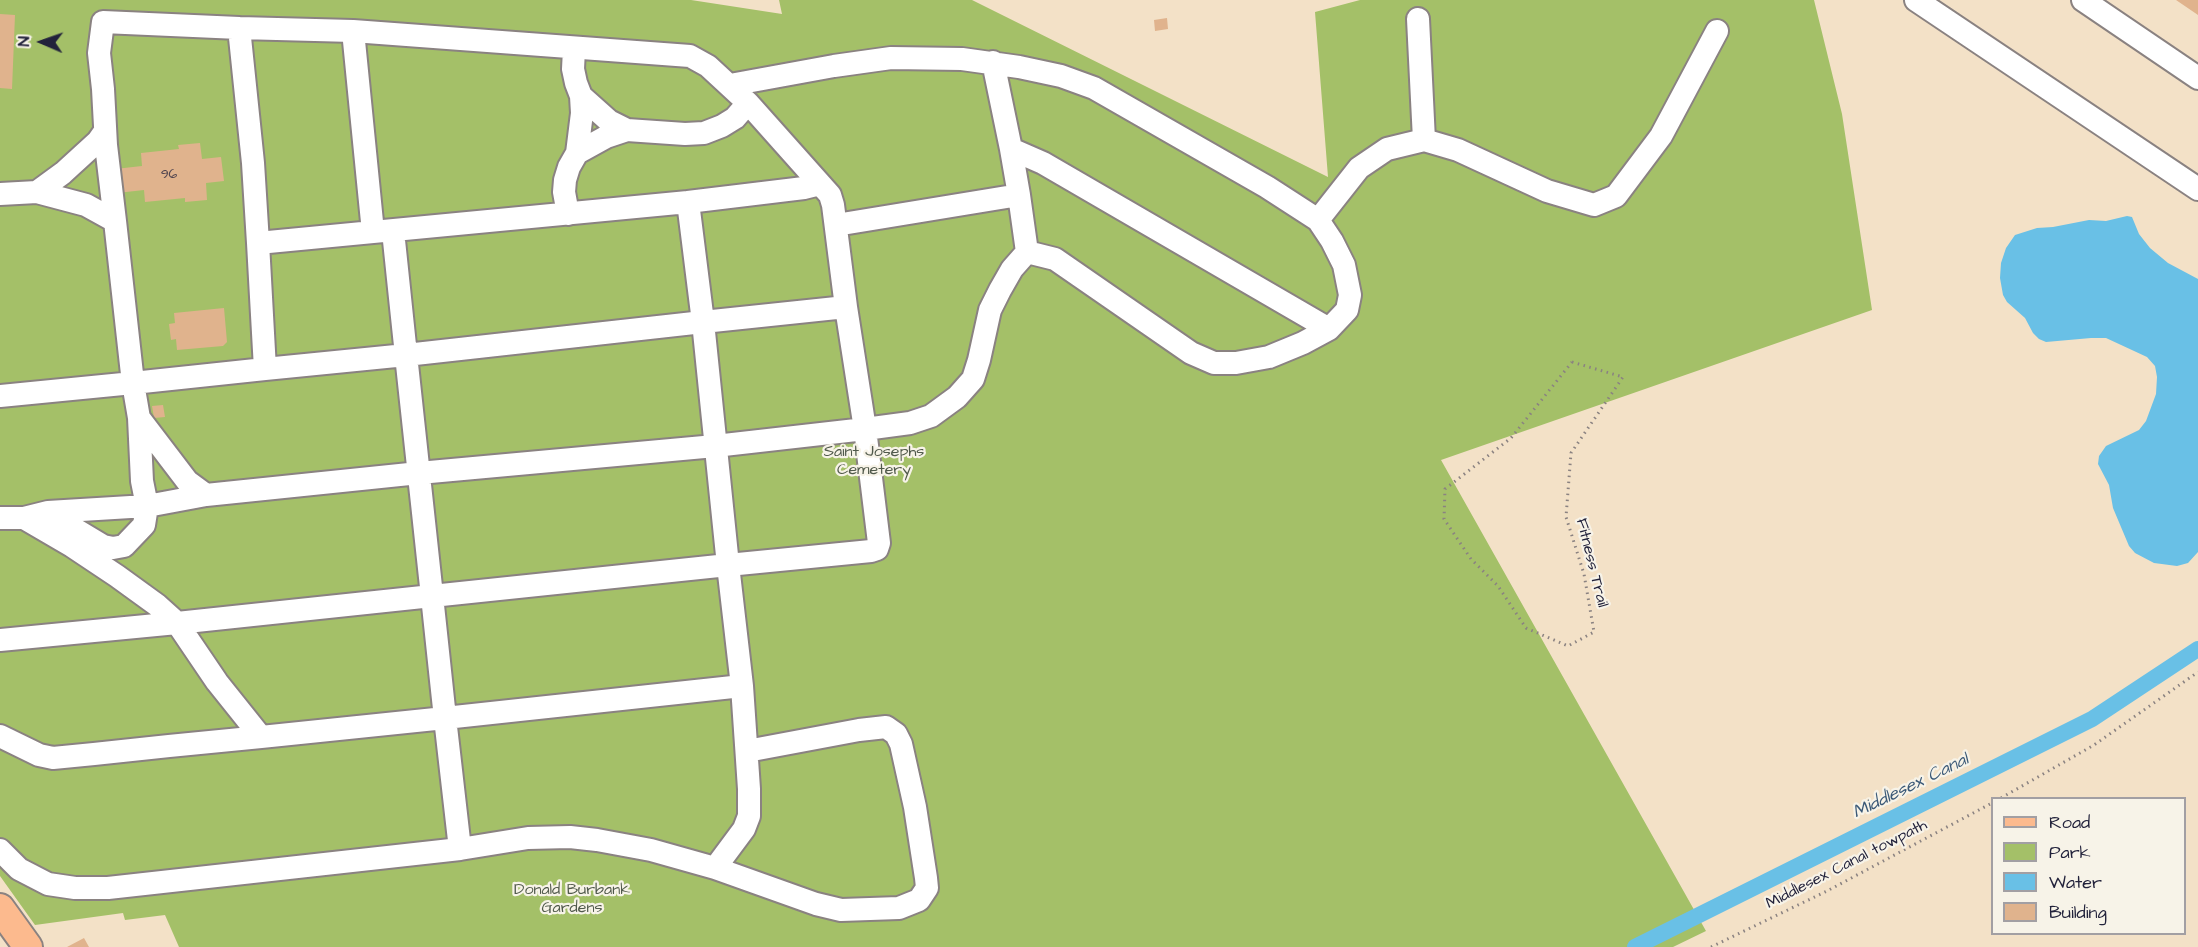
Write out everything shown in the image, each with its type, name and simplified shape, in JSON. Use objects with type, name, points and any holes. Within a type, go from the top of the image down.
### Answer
[{"type":"main road","points":[[0,908],[28,947]]},
{"type":"lane","points":[[1916,0],[2198,189]]},
{"type":"lane","points":[[2083,0],[2198,78]]},
{"type":"lane","points":[[1418,19],[1424,140]]},
{"type":"lane","points":[[0,518],[68,525],[103,546],[113,549],[124,546],[144,525],[147,506],[142,481],[139,418],[133,383],[105,131],[99,52],[103,22],[353,30],[574,49],[658,52],[690,56],[708,66],[730,85],[830,195],[865,429],[879,543],[876,549],[0,640]]},
{"type":"lane","points":[[239,28],[253,163],[265,369]]},
{"type":"lane","points":[[353,30],[383,231],[406,355],[460,849]]},
{"type":"lane","points":[[1318,220],[1359,168],[1387,149],[1424,140],[1458,150],[1547,191],[1594,205],[1616,196],[1661,136],[1717,31]]},
{"type":"lane","points":[[568,214],[564,192],[565,180],[577,153],[582,113],[581,96],[576,83],[574,49]]},
{"type":"lane","points":[[730,85],[813,69],[891,58],[962,59],[1060,76],[1094,88],[1267,187],[1318,220],[1344,265],[1350,295],[1347,310],[1329,329],[1303,343],[1269,357],[1236,363],[1214,363],[1191,353],[1055,260],[1027,252]]},
{"type":"lane","points":[[24,519],[48,512],[147,506],[206,495],[715,446],[865,429],[910,423],[931,416],[957,397],[973,379],[980,360],[990,310],[1012,269],[1027,252],[1011,148],[993,63]]},
{"type":"lane","points":[[581,96],[609,120],[627,130]]},
{"type":"lane","points":[[577,153],[606,137],[627,130],[704,133],[735,118],[748,103]]},
{"type":"lane","points":[[37,192],[63,173],[98,141],[105,131]]},
{"type":"lane","points":[[1011,148],[1043,163],[1329,329]]},
{"type":"lane","points":[[258,243],[688,202],[804,188],[820,184]]},
{"type":"lane","points":[[0,194],[37,192],[86,205],[115,221]]},
{"type":"lane","points":[[836,225],[1019,195]]},
{"type":"lane","points":[[688,202],[742,686],[747,751],[749,816],[744,829],[715,868]]},
{"type":"lane","points":[[0,396],[846,307]]},
{"type":"lane","points":[[139,418],[187,481],[206,495]]},
{"type":"lane","points":[[24,519],[72,546],[117,576],[157,605],[177,623],[218,682],[261,737]]},
{"type":"lane","points":[[0,736],[39,755],[53,758],[742,686]]},
{"type":"lane","points":[[0,850],[19,868],[48,884],[75,888],[108,888],[460,849],[528,838],[570,837],[651,850],[715,868],[816,904],[841,910],[899,908],[919,900],[927,888],[915,807],[902,744],[896,734],[886,727],[859,730],[747,751]]},
{"type":"path","name":"Fitness Trail","points":[[1572,362],[1623,377],[1571,453],[1566,517],[1584,574],[1594,632],[1569,646],[1526,628],[1498,586],[1470,559],[1444,519],[1445,489],[1511,438],[1572,362]]},
{"type":"path","points":[[2003,797],[2094,746],[2198,672]]},
{"type":"path","name":"Middlesex Canal towpath","points":[[1711,947],[1827,891],[1991,804]]},
{"type":"green space","name":"Saint Josephs Cemetery","points":[[0,0],[691,0],[782,14],[779,0],[972,0],[1328,177],[1315,12],[1360,0],[1814,0],[1842,114],[1872,310],[1441,460],[1706,931],[1673,947],[179,947],[165,915],[125,920],[123,913],[35,925],[0,876]]},
{"type":"water","points":[[2132,217],[2139,234],[2150,248],[2168,263],[2198,279],[2198,552],[2188,563],[2177,566],[2154,563],[2135,553],[2129,546],[2113,508],[2109,485],[2098,464],[2099,456],[2106,446],[2139,430],[2146,421],[2156,394],[2155,366],[2147,357],[2106,338],[2046,342],[2039,339],[2025,318],[2007,302],[2003,295],[2000,278],[2001,263],[2006,248],[2015,235],[2037,228],[2089,220],[2106,221]]},
{"type":"building","points":[[2176,0],[2198,0],[2198,15]]},
{"type":"building","points":[[0,14],[15,15],[12,89],[0,88]]},
{"type":"building","points":[[1167,18],[1168,29],[1155,31],[1154,20]]},
{"type":"building","points":[[200,143],[202,159],[221,157],[224,181],[206,183],[207,200],[185,202],[185,198],[145,202],[144,190],[117,193],[115,169],[142,166],[141,153],[179,149],[178,145]]},
{"type":"building","points":[[224,308],[227,342],[223,346],[177,350],[176,339],[171,340],[169,324],[175,323],[174,313]]},
{"type":"building","points":[[163,405],[165,417],[154,418],[152,406]]},
{"type":"building","points":[[84,938],[89,947],[67,947]]},
{"type":"waterway","name":"Middlesex Canal","points":[[1635,947],[2092,719],[2198,649]]},
{"type":"park label","name":"Donald Burbank Gardens","points":[[572,900]]}]
